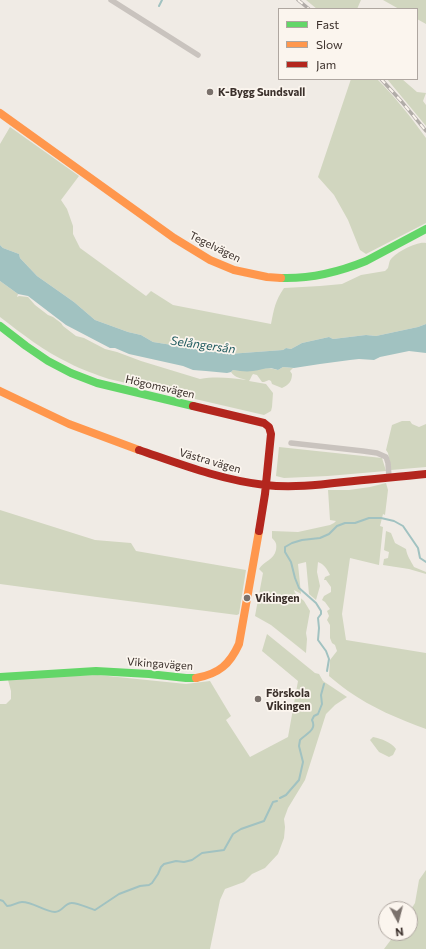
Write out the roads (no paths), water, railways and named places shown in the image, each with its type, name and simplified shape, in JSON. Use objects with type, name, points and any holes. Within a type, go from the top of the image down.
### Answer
[{"type":"street","points":[[111,0],[198,55]]},
{"type":"street","name":"Tegelvägen","points":[[0,113],[174,238],[196,252],[235,270],[280,278],[294,278],[328,273],[366,261],[426,229]]},
{"type":"street","name":"Högomsvägen","points":[[0,326],[48,361],[71,373],[125,390],[267,424],[271,434],[266,485]]},
{"type":"street","name":"Västra vägen","points":[[0,392],[68,424],[125,445],[214,475],[251,483],[302,486],[426,474]]},
{"type":"street","points":[[291,443],[363,450],[377,453],[386,457],[389,477]]},
{"type":"street","name":"Vikingavägen","points":[[0,677],[96,671],[192,678],[205,676],[217,671],[227,664],[234,655],[239,644],[266,485]]},
{"type":"water","points":[[0,245],[3,248],[19,254],[20,258],[37,276],[74,302],[95,320],[141,335],[153,342],[229,354],[283,350],[286,348],[291,349],[302,343],[329,337],[333,339],[366,335],[376,336],[426,324],[426,353],[409,351],[380,357],[374,360],[359,359],[294,368],[283,367],[278,370],[268,368],[250,371],[233,370],[227,373],[193,370],[183,366],[129,354],[115,348],[110,348],[66,325],[28,296],[18,294],[0,281]]},
{"type":"waterway","points":[[159,6],[162,0]]},
{"type":"waterway","points":[[327,671],[329,659],[326,651],[318,640],[318,618],[321,611],[316,603],[299,588],[291,562],[285,552],[285,547],[302,540],[320,538],[329,534],[337,526],[345,523],[355,523],[369,518],[381,518],[394,521],[403,526],[418,548],[420,558],[426,562]]},
{"type":"waterway","points":[[280,798],[286,795],[299,780],[303,762],[299,746],[300,740],[312,729],[312,720],[314,716],[318,714],[322,704],[321,695],[324,684]]},
{"type":"waterway","points":[[0,900],[7,906],[20,902],[26,902],[55,912],[71,903],[79,904],[95,910],[119,894],[140,886],[149,885],[152,883],[164,864],[176,861],[184,862],[192,860],[202,853],[224,850],[233,834],[241,829],[264,821],[273,802],[277,801]]},
{"type":"railway","points":[[298,0],[308,8]]},
{"type":"railway","points":[[382,80],[426,131]]},
{"type":"place","name":"K-Bygg Sundsvall","points":[[210,92]]},
{"type":"place","name":"Vikingen","points":[[247,598]]},
{"type":"place","name":"Förskola Vikingen","points":[[258,699]]},
{"type":"water label","name":"Selångersån","points":[[203,345]]}]
